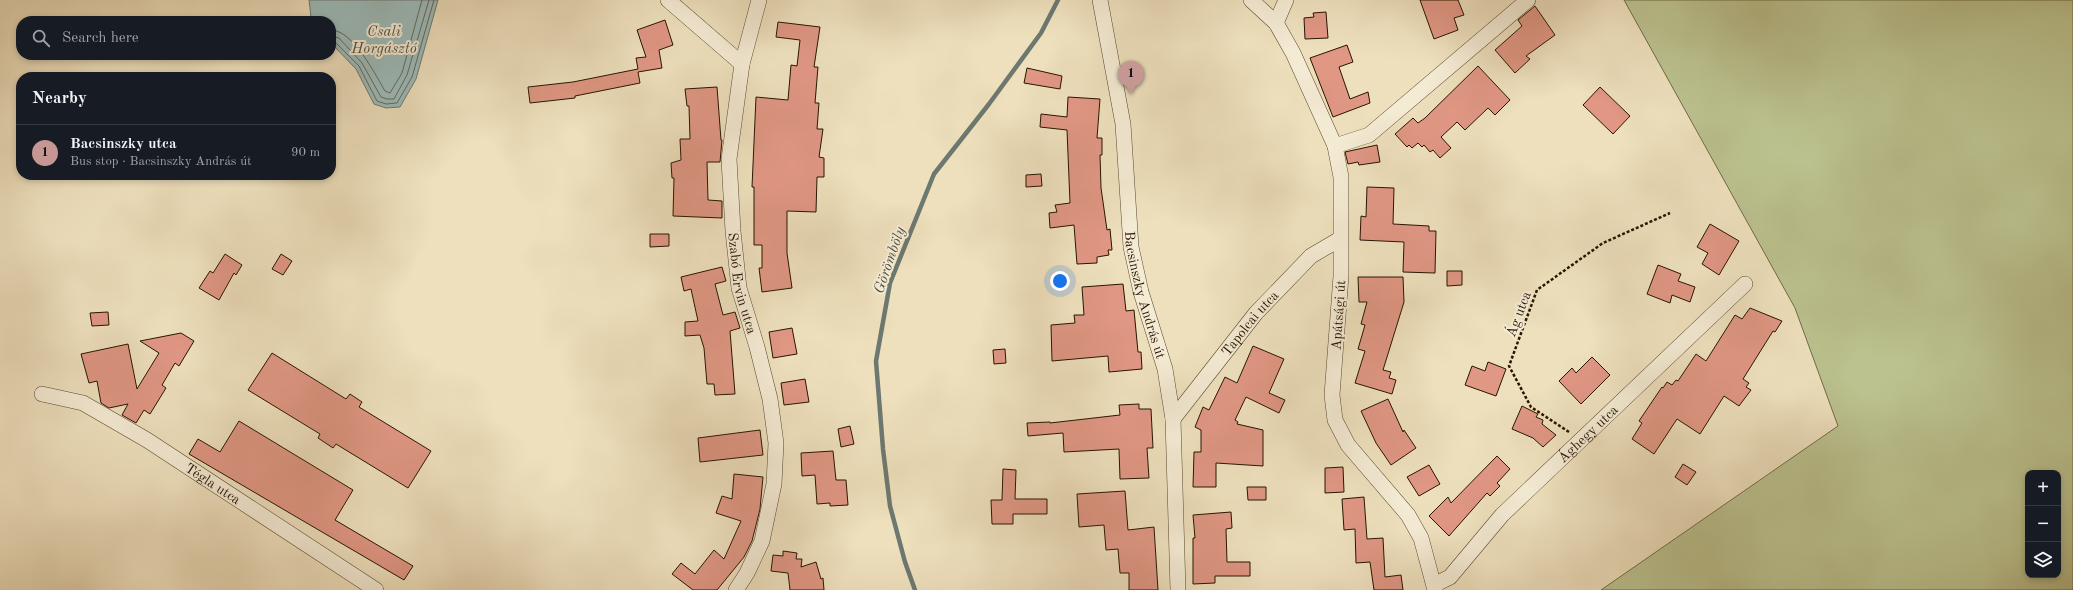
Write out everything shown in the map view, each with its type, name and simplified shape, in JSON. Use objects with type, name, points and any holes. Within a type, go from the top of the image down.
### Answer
[{"type":"street","points":[[668,0],[742,64]]},
{"type":"street","name":"Szabó Ervin utca","points":[[736,590],[747,574],[762,541],[774,484],[776,443],[770,399],[757,347],[739,288],[729,159],[742,64],[759,0]]},
{"type":"street","name":"Bacsinszky András út","points":[[1100,0],[1123,124],[1131,247],[1141,292],[1164,369],[1173,419],[1178,590]]},
{"type":"street","name":"Apátsági út","points":[[1251,0],[1276,23],[1293,53],[1336,146],[1341,177],[1340,239],[1342,276],[1332,395],[1335,420],[1348,445],[1408,515],[1421,538],[1434,588]]},
{"type":"street","points":[[1276,23],[1286,0]]},
{"type":"street","points":[[1336,146],[1370,135],[1528,0]]},
{"type":"street","name":"Tapolcai utca","points":[[1173,419],[1256,313],[1311,256],[1340,239]]},
{"type":"street","name":"Ághegy utca","points":[[1434,588],[1450,576],[1502,515],[1745,284]]},
{"type":"street","name":"Tégla utca","points":[[42,394],[83,404],[147,440],[376,590]]},
{"type":"path","name":"Ág utca","points":[[1581,440],[1531,407],[1509,366],[1537,290],[1603,244],[1670,213]]},
{"type":"green space","points":[[1624,0],[2073,0],[2073,590],[1601,590],[1838,426],[1795,308]]},
{"type":"water","name":"Csali Horgásztó","points":[[309,0],[438,0],[416,79],[400,107],[386,108],[374,104],[356,69],[336,48],[336,16],[311,16]]},
{"type":"building","points":[[1420,0],[1458,0],[1464,15],[1454,18],[1458,30],[1434,39]]},
{"type":"building","points":[[1535,6],[1555,35],[1526,56],[1530,59],[1515,73],[1495,50],[1522,26],[1518,20]]},
{"type":"building","points":[[1326,12],[1328,38],[1305,39],[1304,18],[1314,17],[1313,13]]},
{"type":"building","points":[[665,20],[673,45],[659,50],[662,68],[638,72],[640,83],[575,96],[575,98],[530,103],[528,87],[573,82],[638,69],[636,58],[646,57],[637,30]]},
{"type":"building","points":[[778,22],[820,27],[814,67],[818,67],[815,103],[819,103],[817,129],[823,129],[819,157],[824,158],[824,177],[817,177],[816,212],[787,211],[787,253],[792,288],[762,292],[759,268],[762,268],[762,245],[754,245],[754,187],[752,187],[756,97],[788,100],[791,65],[797,66],[800,40],[776,37]]},
{"type":"building","points":[[1347,45],[1353,62],[1339,67],[1350,99],[1368,92],[1370,103],[1333,117],[1310,58]]},
{"type":"building","points":[[1478,66],[1510,100],[1495,115],[1488,108],[1465,130],[1457,122],[1441,137],[1451,148],[1440,158],[1433,150],[1430,152],[1424,145],[1422,147],[1418,143],[1412,148],[1409,145],[1407,147],[1395,134],[1413,118],[1418,123],[1425,118]]},
{"type":"building","points":[[1027,68],[1062,76],[1060,89],[1024,83]]},
{"type":"building","points":[[717,87],[722,140],[720,162],[707,162],[708,200],[722,201],[722,218],[673,216],[674,178],[672,178],[671,163],[681,160],[680,139],[690,139],[689,106],[687,106],[685,89]]},
{"type":"building","points":[[1600,87],[1630,116],[1613,134],[1583,105]]},
{"type":"building","points":[[1068,97],[1100,99],[1097,138],[1102,138],[1102,155],[1100,155],[1101,188],[1107,230],[1110,229],[1112,250],[1108,250],[1109,255],[1097,257],[1097,263],[1077,264],[1074,225],[1050,228],[1049,213],[1057,212],[1055,205],[1070,203],[1067,130],[1040,127],[1041,114],[1067,117]]},
{"type":"building","points":[[1377,145],[1380,162],[1359,165],[1358,162],[1348,164],[1345,152]]},
{"type":"building","points":[[1041,174],[1042,186],[1026,187],[1026,175]]},
{"type":"building","points":[[1367,187],[1394,188],[1393,224],[1429,226],[1429,231],[1436,231],[1435,273],[1403,272],[1404,242],[1360,240],[1361,216],[1366,217]]},
{"type":"building","points":[[1710,224],[1739,241],[1719,275],[1702,264],[1708,253],[1697,247]]},
{"type":"building","points":[[650,234],[669,234],[669,246],[650,247]]},
{"type":"building","points":[[225,254],[242,265],[236,275],[234,273],[219,300],[199,288],[210,271],[213,273]]},
{"type":"building","points":[[281,254],[292,261],[283,275],[272,269]]},
{"type":"building","points":[[1658,265],[1681,274],[1678,281],[1695,287],[1690,302],[1672,295],[1670,303],[1647,294]]},
{"type":"building","points":[[722,267],[726,281],[715,284],[723,315],[735,312],[740,328],[730,331],[735,394],[715,395],[714,384],[707,384],[704,348],[700,335],[685,336],[685,322],[698,321],[691,289],[684,291],[681,277]]},
{"type":"building","points":[[1447,271],[1462,271],[1462,285],[1447,286]]},
{"type":"building","points":[[1358,277],[1403,277],[1404,302],[1383,370],[1391,372],[1389,378],[1396,380],[1392,394],[1355,383],[1365,351],[1358,349],[1365,325],[1361,324],[1367,302],[1359,302]]},
{"type":"building","points":[[1123,284],[1126,311],[1134,310],[1138,352],[1141,352],[1142,369],[1109,372],[1108,356],[1052,361],[1051,325],[1075,323],[1074,315],[1084,315],[1082,287]]},
{"type":"building","points":[[1750,308],[1782,321],[1775,332],[1773,331],[1743,379],[1749,383],[1746,387],[1751,390],[1739,406],[1724,396],[1700,434],[1677,419],[1654,454],[1632,439],[1642,423],[1639,421],[1662,387],[1663,388],[1667,382],[1672,385],[1676,380],[1678,381],[1696,354],[1706,361],[1735,315],[1742,319]]},
{"type":"building","points":[[108,312],[109,325],[92,326],[90,313]]},
{"type":"building","points":[[792,328],[797,354],[773,358],[769,332]]},
{"type":"building","points":[[181,333],[194,341],[179,366],[175,363],[162,385],[166,388],[150,414],[144,410],[136,423],[122,415],[128,404],[109,408],[101,403],[97,381],[89,383],[81,354],[128,344],[137,389],[159,353],[140,341]]},
{"type":"building","points":[[1253,346],[1284,359],[1269,393],[1285,400],[1279,413],[1246,397],[1235,420],[1238,422],[1237,424],[1263,430],[1263,466],[1216,463],[1216,487],[1193,487],[1194,452],[1201,452],[1201,430],[1195,427],[1203,407],[1209,410],[1225,377],[1237,383]]},
{"type":"building","points":[[1005,349],[1006,363],[994,364],[993,350]]},
{"type":"building","points":[[272,353],[346,399],[350,394],[362,402],[359,407],[431,451],[408,488],[336,444],[333,448],[318,438],[320,434],[248,390]]},
{"type":"building","points":[[1592,357],[1610,375],[1581,404],[1559,381],[1572,368],[1576,373]]},
{"type":"building","points":[[1488,362],[1506,369],[1496,396],[1465,385],[1472,366],[1485,371]]},
{"type":"building","points":[[805,379],[809,402],[784,405],[781,383]]},
{"type":"building","points":[[1388,399],[1403,432],[1404,430],[1416,448],[1391,465],[1376,443],[1361,411]]},
{"type":"building","points":[[1139,404],[1139,409],[1151,409],[1153,448],[1147,448],[1149,478],[1120,479],[1119,449],[1064,452],[1063,433],[1028,436],[1027,423],[1050,423],[1120,415],[1119,405]]},
{"type":"building","points":[[1522,406],[1538,414],[1536,417],[1543,420],[1542,424],[1556,435],[1543,447],[1533,438],[1512,429]]},
{"type":"building","points":[[239,421],[353,490],[335,520],[413,566],[404,580],[189,454],[198,439],[220,452]]},
{"type":"building","points":[[850,426],[854,444],[841,447],[838,429]]},
{"type":"building","points":[[760,430],[763,455],[700,462],[698,438]]},
{"type":"building","points":[[833,451],[836,480],[846,480],[848,505],[830,506],[830,503],[817,504],[815,475],[802,476],[801,453]]},
{"type":"building","points":[[1497,456],[1510,469],[1497,483],[1500,486],[1490,496],[1487,493],[1449,536],[1429,516],[1448,497],[1451,503]]},
{"type":"building","points":[[1683,464],[1696,472],[1687,485],[1675,477]]},
{"type":"building","points":[[1429,465],[1440,484],[1419,496],[1407,477]]},
{"type":"building","points":[[1343,467],[1344,492],[1325,493],[1325,468]]},
{"type":"building","points":[[1003,469],[1016,470],[1015,499],[1047,499],[1047,514],[1013,514],[1013,524],[992,524],[991,500],[1002,500]]},
{"type":"building","points":[[734,474],[763,477],[760,509],[752,541],[744,557],[717,590],[693,590],[672,574],[681,563],[695,574],[714,550],[724,559],[741,521],[716,513],[722,496],[732,499]]},
{"type":"building","points":[[1247,487],[1266,487],[1266,500],[1248,500]]},
{"type":"building","points":[[1125,491],[1128,530],[1154,527],[1158,590],[1129,590],[1129,573],[1120,573],[1118,549],[1106,550],[1104,525],[1079,527],[1077,494]]},
{"type":"building","points":[[1364,497],[1367,539],[1383,538],[1385,577],[1401,575],[1403,590],[1374,590],[1370,562],[1356,563],[1355,529],[1344,530],[1342,499]]},
{"type":"building","points":[[1231,512],[1232,528],[1226,529],[1227,562],[1250,562],[1250,576],[1215,576],[1215,583],[1193,584],[1193,538],[1195,538],[1193,515]]},
{"type":"building","points":[[783,551],[797,553],[796,559],[802,559],[801,567],[816,562],[821,579],[823,578],[824,590],[790,590],[788,573],[771,571],[773,555],[783,556]]},
{"type":"waterway","name":"Görömböly","points":[[915,590],[905,562],[890,506],[883,449],[876,361],[890,283],[934,174],[989,104],[1041,33],[1058,0]]},
{"type":"place","name":"Bacsinszky utca","points":[[1131,94]]}]
